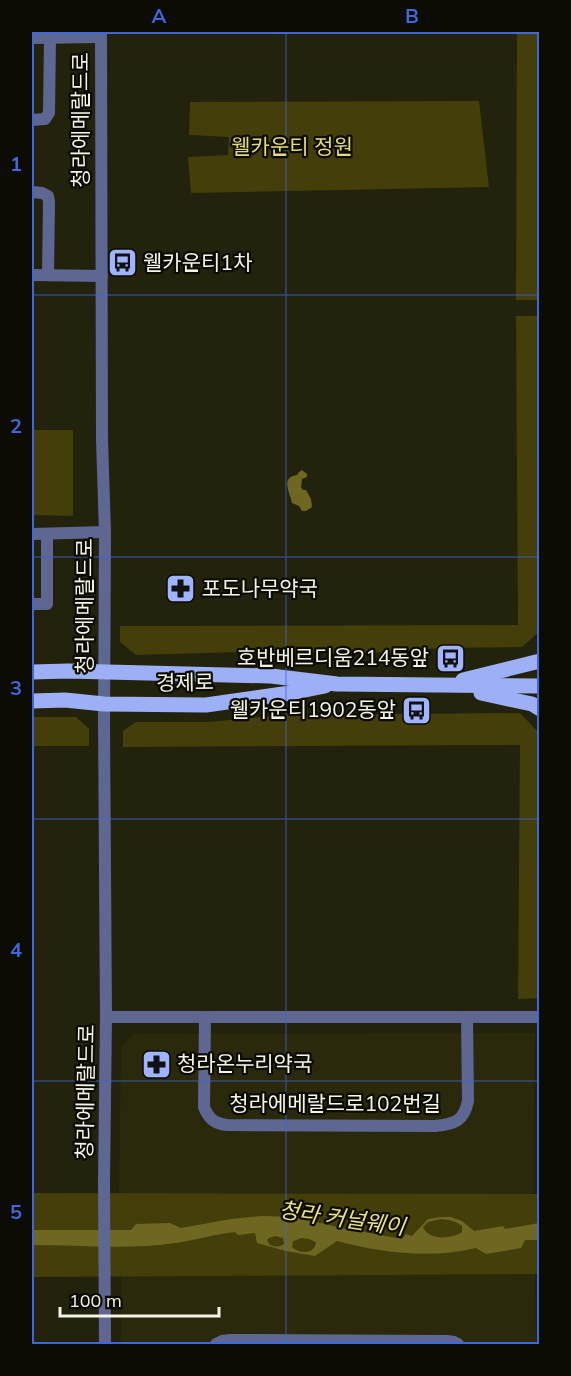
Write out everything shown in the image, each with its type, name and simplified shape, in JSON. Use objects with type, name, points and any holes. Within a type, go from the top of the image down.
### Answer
[{"type":"main road","points":[[443,686],[540,661]]},
{"type":"main road","name":"경제로","points":[[32,672],[271,676],[337,684],[540,686]]},
{"type":"main road","name":"경제로","points":[[32,701],[206,705],[337,684]]},
{"type":"main road","points":[[443,686],[527,702],[540,709]]},
{"type":"street","points":[[32,38],[101,34]]},
{"type":"street","name":"청라에메랄드로","points":[[101,34],[102,440],[105,532],[105,1344]]},
{"type":"street","points":[[32,120],[45,119],[49,113],[50,38]]},
{"type":"street","points":[[32,192],[48,196],[50,202],[48,275]]},
{"type":"street","points":[[32,275],[102,276]]},
{"type":"street","points":[[32,534],[105,532]]},
{"type":"street","points":[[32,604],[47,604],[46,534]]},
{"type":"street","points":[[106,1017],[540,1017]]},
{"type":"street","name":"청라에메랄드로102번길","points":[[205,1017],[204,1107],[213,1122],[228,1125],[435,1126],[456,1122],[466,1109],[468,1101],[467,1017]]},
{"type":"street","points":[[216,1344],[230,1340],[447,1341],[458,1344]]},
{"type":"shaded area","points":[[302,470],[307,477],[302,479],[301,487],[306,490],[311,499],[312,507],[306,511],[302,511],[299,506],[292,503],[287,486],[289,479]]},
{"type":"shaded area","points":[[535,1033],[533,1194],[119,1195],[121,1047],[133,1034]]},
{"type":"shaded area","points":[[261,1216],[296,1217],[402,1239],[406,1234],[412,1236],[428,1219],[451,1217],[462,1221],[474,1231],[503,1226],[505,1229],[539,1223],[540,1240],[525,1240],[521,1248],[486,1254],[476,1248],[441,1253],[406,1253],[372,1249],[337,1241],[315,1256],[257,1243],[255,1233],[238,1235],[235,1232],[158,1245],[104,1247],[32,1245],[32,1230],[131,1230],[136,1224],[170,1223],[181,1228]],"holes":[[[441,1219],[460,1224],[462,1232],[441,1237],[435,1237],[426,1232],[423,1227],[428,1222]],[[275,1236],[283,1238],[284,1244],[270,1245],[267,1240]],[[302,1238],[316,1242],[313,1249],[302,1252],[292,1247],[293,1241]]]},
{"type":"shaded area","points":[[535,1274],[536,1344],[121,1344],[121,1276]]},
{"type":"green space","points":[[517,32],[539,32],[539,300],[516,300]]},
{"type":"green space","name":"웰카운티 정원","points":[[479,101],[489,187],[191,193],[188,157],[228,155],[229,137],[189,135],[190,102]]},
{"type":"green space","points":[[516,316],[540,316],[539,632],[522,647],[442,648],[366,653],[241,652],[136,655],[120,642],[120,626],[518,625]]},
{"type":"green space","points":[[32,430],[73,430],[73,516],[32,515]]},
{"type":"green space","points":[[520,713],[539,733],[540,997],[538,998],[518,999],[520,745],[123,747],[123,731],[136,722],[208,722],[283,715]]},
{"type":"green space","points":[[32,717],[76,717],[89,729],[89,746],[32,746]]},
{"type":"green space","points":[[32,1193],[539,1194],[539,1274],[32,1277]]},
{"type":"place","name":"웰카운티1차","points":[[122,263]]},
{"type":"place","name":"포도나무약국","points":[[181,589]]},
{"type":"place","name":"호반베르디움214동앞","points":[[450,658]]},
{"type":"place","name":"웰카운티1902동앞","points":[[417,710]]},
{"type":"place","name":"청라온누리약국","points":[[156,1064]]},
{"type":"water label","name":"청라 커널웨이","points":[[342,1218]]}]
